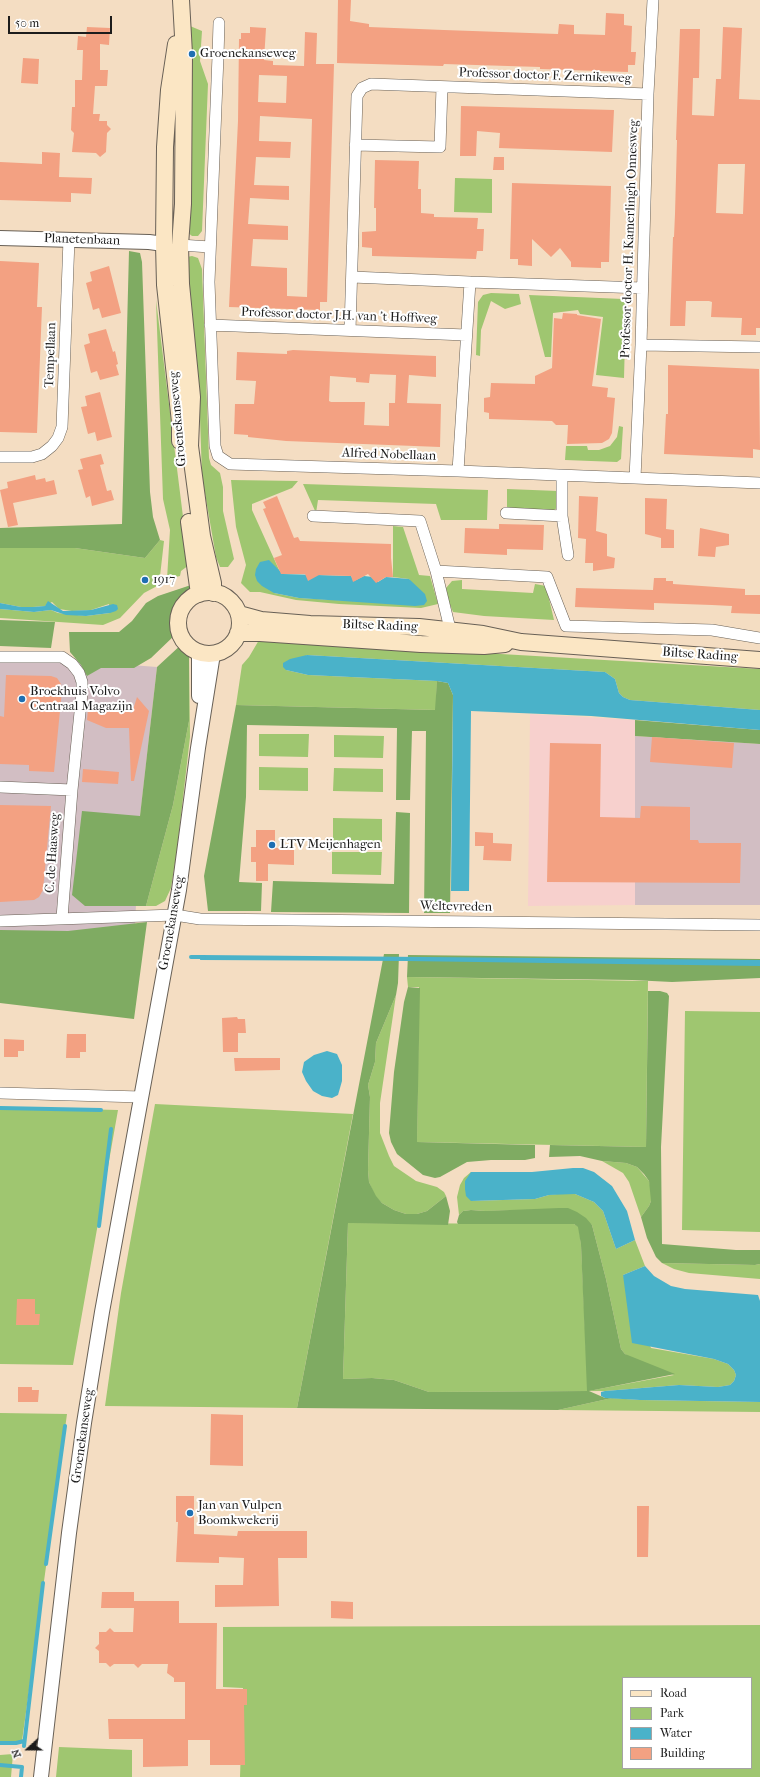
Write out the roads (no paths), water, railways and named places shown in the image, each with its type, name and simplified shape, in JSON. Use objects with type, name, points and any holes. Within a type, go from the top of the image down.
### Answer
[{"type":"main road","name":"Groenekanseweg","points":[[181,4],[168,104],[165,147],[165,285],[180,422],[181,457],[206,593]]},
{"type":"main road","name":"Groenekanseweg","points":[[181,4],[184,54],[183,196],[180,245],[181,284],[192,397],[190,446],[202,536],[213,583],[206,593]]},
{"type":"main road","points":[[164,244],[180,245]]},
{"type":"main road","points":[[206,593],[224,596],[233,604],[239,614],[240,624],[238,633],[228,647],[206,653],[191,649],[180,634],[178,625],[179,615],[183,606],[190,598],[206,593]]},
{"type":"main road","name":"Biltse Rading","points":[[239,614],[261,620],[303,624],[420,627],[452,638]]},
{"type":"main road","name":"Biltse Rading","points":[[238,633],[260,633],[421,644],[483,634],[521,642],[760,660]]},
{"type":"street","name":"Professor doctor H. Kamerlingh Onnesweg","points":[[635,478],[641,345],[648,94],[653,0]]},
{"type":"street","points":[[210,325],[210,247],[219,23]]},
{"type":"street","name":"Professor doctor F. Zernikeweg","points":[[350,330],[357,96],[362,88],[371,84],[648,94]]},
{"type":"street","name":"Professor doctor F. Zernikeweg","points":[[355,145],[440,147],[442,87]]},
{"type":"street","name":"Planetenbaan","points":[[0,238],[69,239],[164,244]]},
{"type":"street","name":"Tempellaan","points":[[0,457],[32,457],[42,454],[52,446],[58,438],[62,428],[69,239]]},
{"type":"street","points":[[180,245],[210,247]]},
{"type":"street","points":[[352,277],[642,288]]},
{"type":"street","points":[[458,471],[470,282]]},
{"type":"street","name":"Professor doctor J.H. van 't Hoffweg","points":[[210,325],[466,335]]},
{"type":"street","name":"Alfred Nobellaan","points":[[210,325],[215,446],[218,456],[230,464],[760,483]]},
{"type":"street","points":[[641,345],[760,347]]},
{"type":"street","points":[[562,476],[562,516],[568,555]]},
{"type":"street","points":[[506,513],[562,516]]},
{"type":"street","points":[[312,516],[420,521],[436,571],[452,638]]},
{"type":"street","points":[[436,571],[547,577],[566,626],[712,630],[760,638]]},
{"type":"street","name":"Groenekanseweg","points":[[41,1777],[67,1546],[83,1430],[102,1312],[175,915],[198,748],[206,653]]},
{"type":"street","name":"C. de Haasweg","points":[[0,657],[62,658],[72,664],[79,673],[82,693],[72,790],[62,918]]},
{"type":"street","points":[[0,787],[72,790]]},
{"type":"street","name":"Weltevreden","points":[[62,918],[175,915],[200,919],[760,924]]},
{"type":"street","points":[[0,921],[62,918]]},
{"type":"street","points":[[0,1094],[141,1097]]},
{"type":"water","points":[[269,560],[283,574],[351,576],[354,581],[364,576],[373,577],[378,582],[386,577],[409,579],[425,594],[427,601],[424,605],[415,606],[299,598],[274,593],[262,586],[257,581],[255,575],[256,569],[260,562]]},
{"type":"water","points":[[48,601],[63,611],[91,610],[113,604],[117,605],[118,609],[110,613],[86,616],[66,615],[51,610],[34,612],[0,609],[0,603],[21,607],[33,607],[45,606]]},
{"type":"water","points":[[307,655],[605,672],[615,679],[619,693],[623,697],[630,700],[760,710],[760,730],[591,716],[471,711],[469,891],[451,891],[453,695],[448,683],[437,681],[308,675],[286,670],[283,667],[283,663],[290,659]]},
{"type":"water","points":[[201,955],[760,960],[760,966],[407,961],[200,960]]},
{"type":"water","points":[[327,1051],[337,1054],[342,1065],[342,1081],[338,1095],[332,1098],[322,1096],[313,1091],[302,1072],[304,1062],[314,1055]]},
{"type":"water","points":[[583,1168],[594,1172],[612,1186],[627,1211],[635,1240],[616,1249],[603,1211],[594,1202],[575,1194],[549,1195],[535,1199],[471,1201],[466,1196],[465,1181],[471,1172],[532,1172]]},
{"type":"water","points":[[645,1266],[654,1276],[671,1286],[685,1289],[758,1295],[760,1301],[760,1402],[640,1400],[605,1398],[601,1396],[601,1392],[605,1391],[679,1385],[718,1387],[730,1385],[734,1381],[736,1375],[734,1370],[728,1364],[714,1359],[632,1343],[623,1275]]},
{"type":"waterway","points":[[191,957],[204,957]]},
{"type":"waterway","points":[[0,1108],[101,1110]]},
{"type":"waterway","points":[[99,1226],[111,1129]]},
{"type":"waterway","points":[[46,1564],[65,1426]]},
{"type":"waterway","points":[[24,1746],[43,1583]]},
{"type":"waterway","points":[[0,1743],[16,1743],[24,1741]]},
{"type":"waterway","points":[[0,1765],[22,1767],[21,1777]]},
{"type":"place","name":"Groenekanseweg","points":[[192,54]]},
{"type":"place","name":"1917","points":[[145,580]]},
{"type":"place","name":"Broekhuis Volvo Centraal Magazijn","points":[[22,699]]},
{"type":"place","name":"LTV Meijenhagen","points":[[272,845]]},
{"type":"place","name":"Jan van Vulpen Boomkwekerij","points":[[190,1513]]}]
